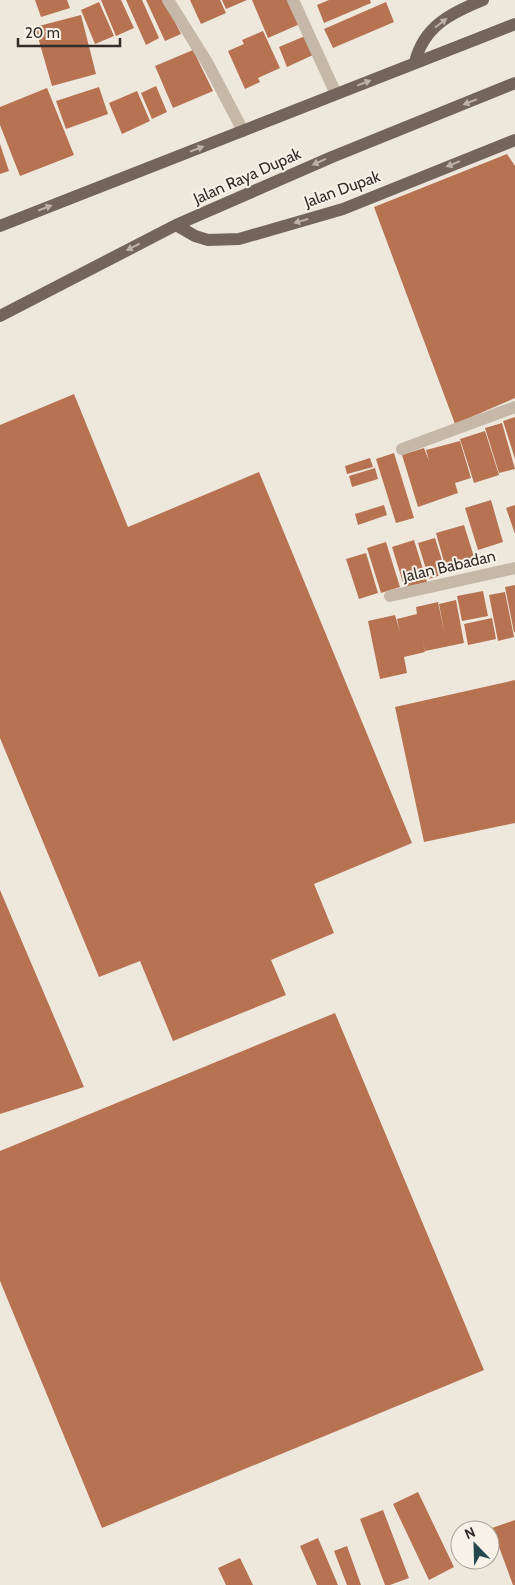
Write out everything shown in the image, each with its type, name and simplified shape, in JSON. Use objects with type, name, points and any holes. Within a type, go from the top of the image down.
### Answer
[{"type":"main road","points":[[415,62],[420,46],[430,31],[454,13],[483,0]]},
{"type":"main road","points":[[0,226],[515,24]]},
{"type":"main road","name":"Jalan Raya Dupak","points":[[0,316],[176,225],[332,157],[515,83]]},
{"type":"main road","name":"Jalan Dupak","points":[[176,225],[195,236],[208,240],[239,239],[343,209],[515,140]]},
{"type":"street","points":[[168,0],[208,64],[243,131]]},
{"type":"street","points":[[293,0],[336,94]]},
{"type":"street","points":[[402,449],[515,407]]},
{"type":"street","name":"Jalan Babadan","points":[[390,596],[515,568]]},
{"type":"building","points":[[35,0],[67,0],[70,8],[41,17]]},
{"type":"building","points":[[101,0],[121,0],[134,28],[116,36]]},
{"type":"building","points":[[126,0],[142,0],[159,38],[146,45]]},
{"type":"building","points":[[146,0],[164,0],[181,34],[165,41]]},
{"type":"building","points":[[190,0],[220,0],[226,13],[201,24]]},
{"type":"building","points":[[222,0],[247,0],[226,9]]},
{"type":"building","points":[[252,0],[290,0],[300,24],[268,38]]},
{"type":"building","points":[[329,0],[370,0],[371,3],[324,23],[317,5]]},
{"type":"building","points":[[99,2],[114,36],[95,44],[81,10]]},
{"type":"building","points":[[386,2],[394,22],[333,48],[324,29]]},
{"type":"building","points":[[81,15],[96,74],[52,86],[35,27]]},
{"type":"building","points":[[263,31],[280,68],[258,78],[260,82],[245,89],[228,51],[244,44],[242,40]]},
{"type":"building","points":[[305,36],[313,55],[287,67],[279,47]]},
{"type":"building","points":[[193,50],[213,91],[173,108],[155,66]]},
{"type":"building","points":[[156,86],[167,112],[152,119],[141,93]]},
{"type":"building","points":[[99,87],[108,114],[66,129],[56,101]]},
{"type":"building","points":[[47,88],[74,155],[20,176],[0,125],[0,107]]},
{"type":"building","points":[[137,91],[150,121],[122,134],[109,103]]},
{"type":"building","points":[[0,144],[9,171],[0,174]]},
{"type":"building","points":[[507,154],[515,166],[515,398],[455,424],[374,207]]},
{"type":"building","points":[[74,394],[128,527],[259,472],[412,843],[314,884],[334,933],[271,960],[286,995],[173,1041],[140,961],[99,977],[0,738],[0,425]]},
{"type":"building","points":[[515,417],[515,459],[503,421]]},
{"type":"building","points":[[502,423],[515,469],[499,473],[485,428]]},
{"type":"building","points":[[485,431],[499,475],[474,483],[460,439]]},
{"type":"building","points":[[460,441],[471,478],[455,483],[458,493],[418,507],[402,455],[424,448],[429,461],[426,450]]},
{"type":"building","points":[[394,453],[414,518],[396,523],[376,459]]},
{"type":"building","points":[[370,458],[373,467],[347,474],[345,466]]},
{"type":"building","points":[[375,468],[378,479],[352,487],[349,476]]},
{"type":"building","points":[[491,500],[503,542],[478,550],[465,508]]},
{"type":"building","points":[[384,505],[387,515],[358,525],[355,514]]},
{"type":"building","points":[[515,505],[515,534],[506,508]]},
{"type":"building","points":[[464,525],[475,560],[446,569],[436,533]]},
{"type":"building","points":[[435,538],[446,573],[429,579],[418,543]]},
{"type":"building","points":[[414,540],[427,582],[405,589],[392,547]]},
{"type":"building","points":[[386,542],[400,587],[381,593],[367,548]]},
{"type":"building","points":[[366,553],[378,593],[359,599],[346,559]]},
{"type":"building","points":[[515,585],[515,632],[514,632],[505,587]]},
{"type":"building","points":[[483,591],[488,616],[462,621],[457,596]]},
{"type":"building","points":[[505,592],[514,637],[498,641],[489,595]]},
{"type":"building","points":[[456,600],[464,643],[425,651],[422,638],[425,652],[404,657],[407,673],[380,679],[368,621],[395,615],[400,632],[397,619],[417,614],[416,607],[438,602],[445,636],[439,604]]},
{"type":"building","points":[[492,618],[496,639],[468,645],[464,624]]},
{"type":"building","points":[[515,680],[515,823],[424,842],[395,707]]},
{"type":"building","points":[[0,890],[84,1087],[0,1114]]},
{"type":"building","points":[[335,1013],[484,1370],[102,1528],[0,1281],[0,1151]]},
{"type":"building","points":[[418,1492],[450,1559],[450,1569],[429,1580],[393,1504]]},
{"type":"building","points":[[383,1510],[409,1578],[390,1585],[385,1585],[360,1519]]},
{"type":"building","points":[[515,1520],[515,1585],[513,1585],[500,1550],[500,1525]]},
{"type":"building","points":[[318,1538],[338,1585],[317,1585],[300,1546]]},
{"type":"building","points":[[347,1546],[361,1585],[347,1585],[334,1551]]},
{"type":"building","points":[[240,1558],[253,1585],[226,1585],[218,1568]]}]
